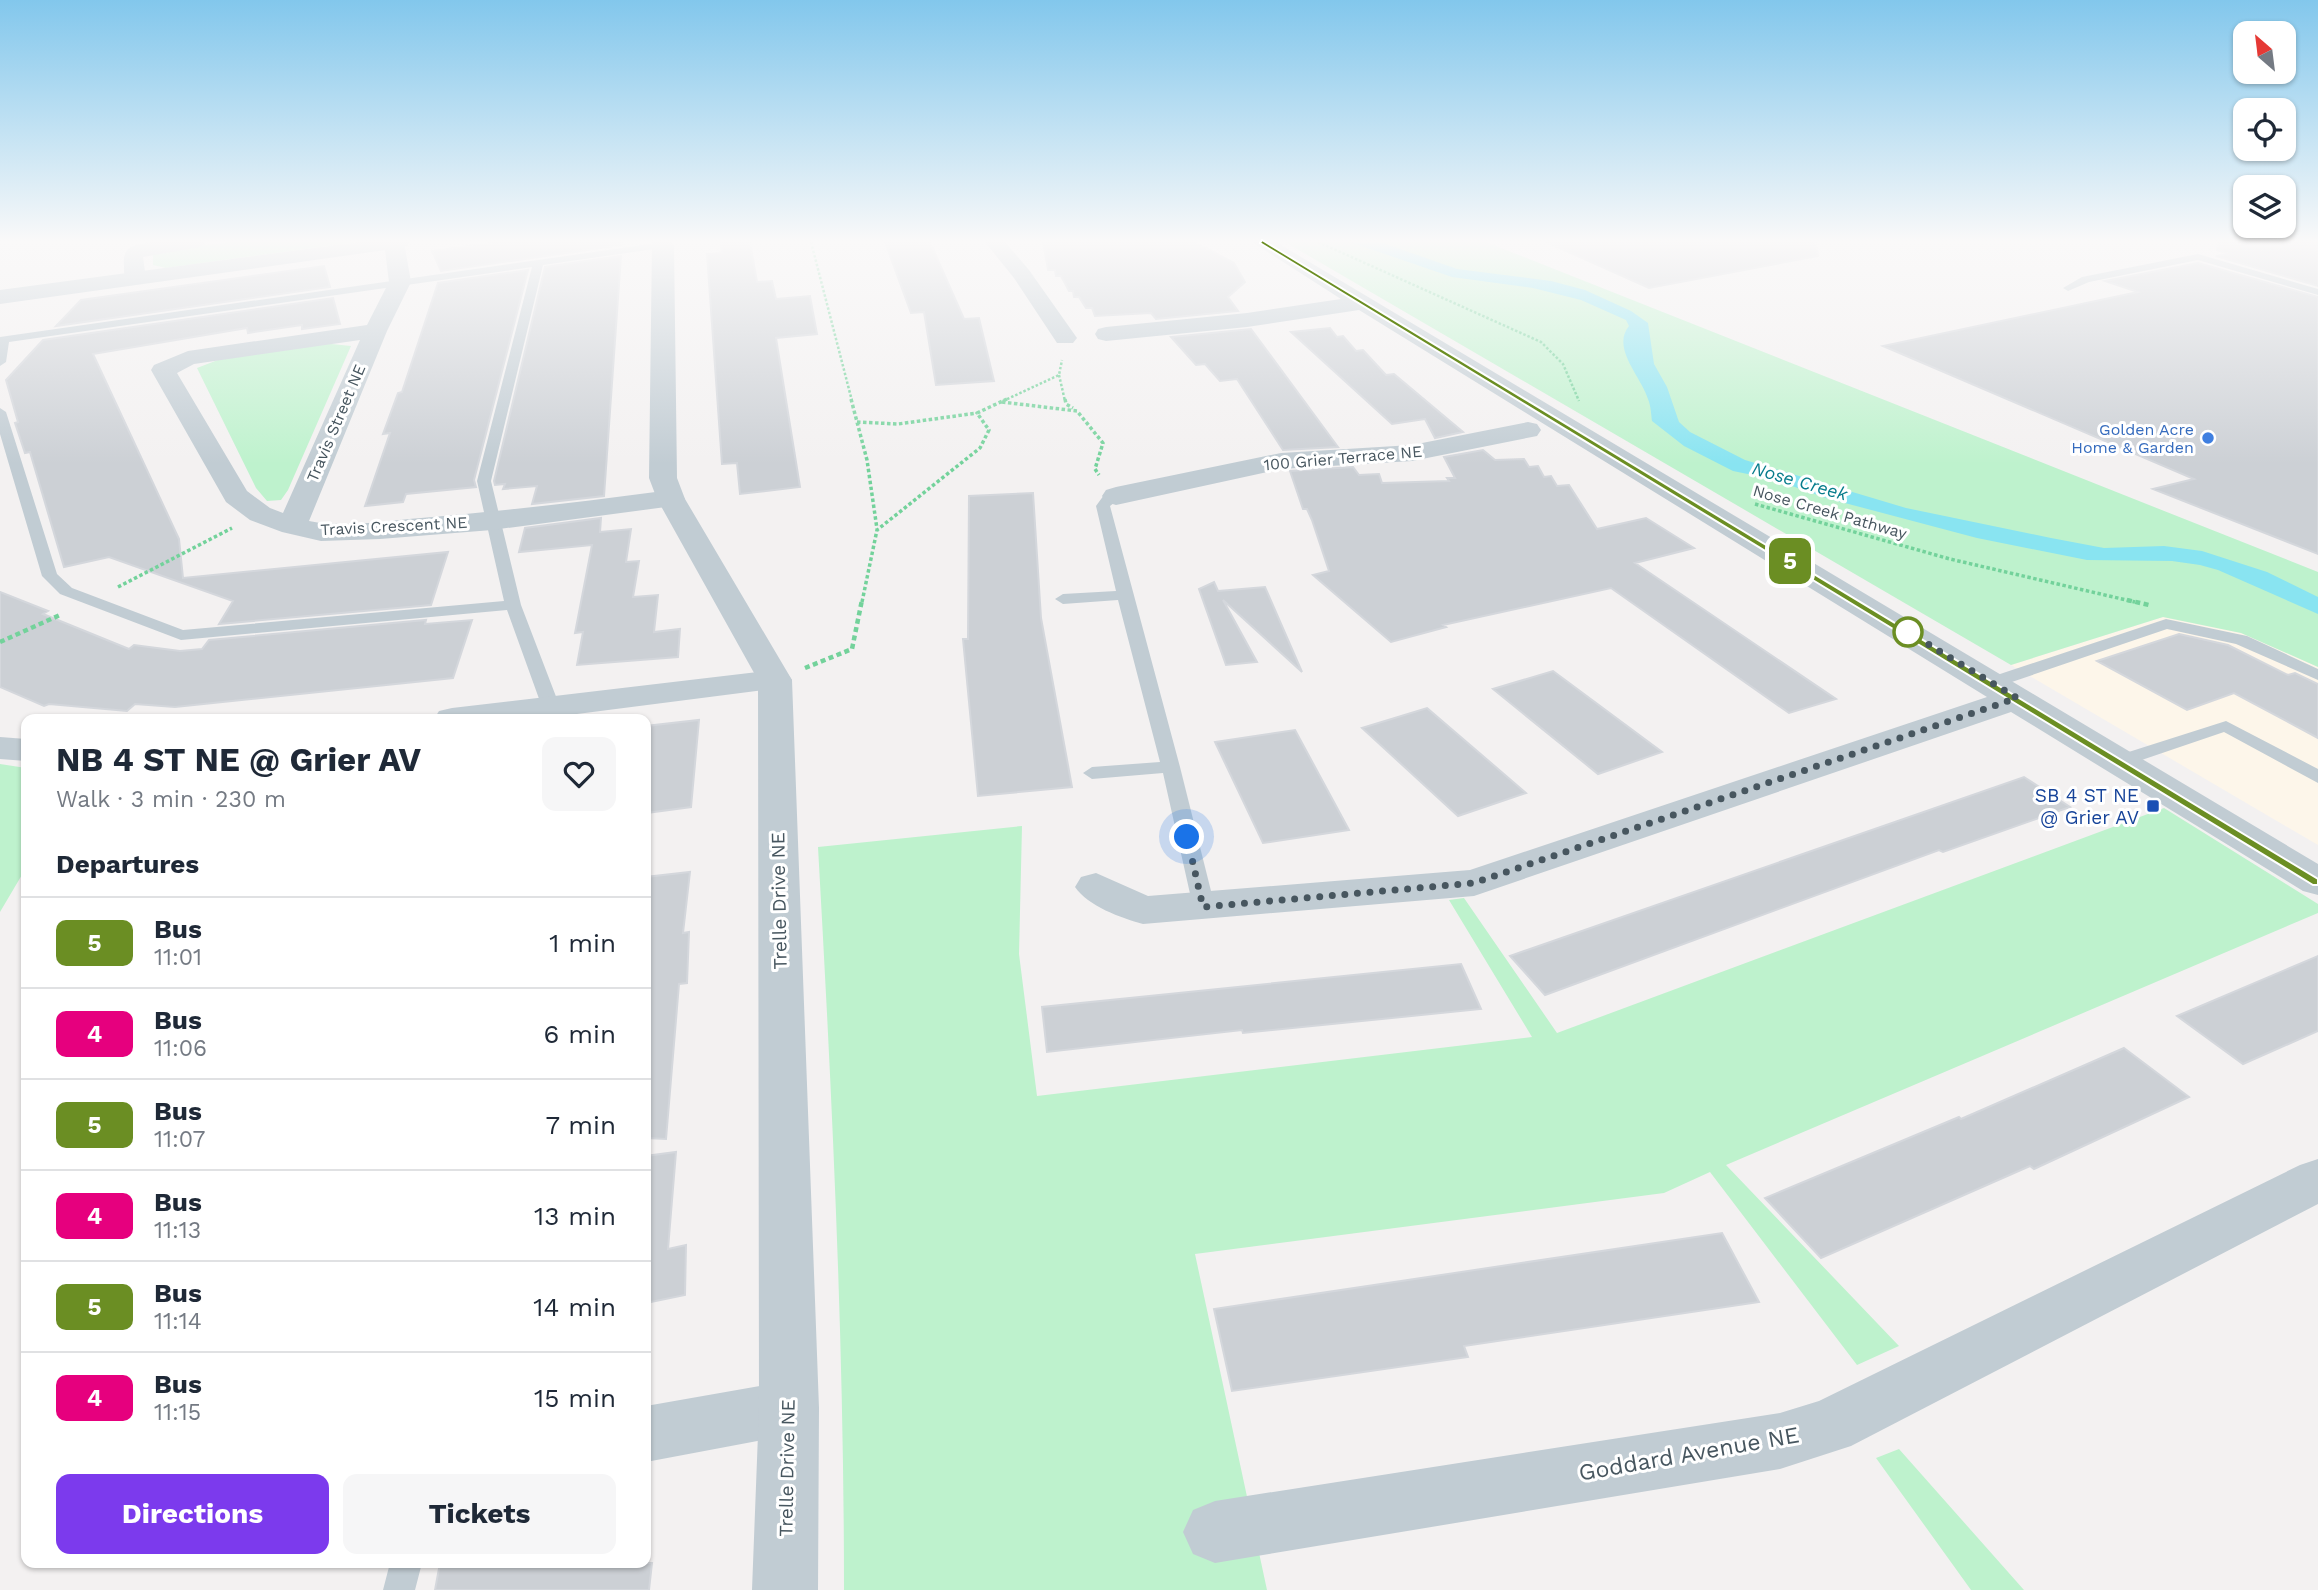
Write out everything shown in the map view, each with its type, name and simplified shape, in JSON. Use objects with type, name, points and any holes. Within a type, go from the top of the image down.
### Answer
[{"type":"street","name":"Travis Street NE","points":[[292,526],[383,316]]},
{"type":"street","name":"Trelle Drive NE","points":[[663,316],[663,478],[671,499],[775,680],[789,1408],[785,1590]]},
{"type":"street","points":[[1051,316],[1066,338]]},
{"type":"street","points":[[1106,334],[1273,316]]},
{"type":"street","points":[[1384,316],[2318,882]]},
{"type":"street","name":"Travis Crescent NE","points":[[376,331],[188,358],[163,370],[236,496],[260,514],[292,526],[321,532],[492,521],[671,499]]},
{"type":"street","name":"100 Grier Terrace NE","points":[[1112,497],[1281,461],[1412,453],[1528,430]]},
{"type":"street","points":[[550,713],[775,680]]},
{"type":"street","points":[[1096,887],[1143,910],[1474,883],[2004,691]]},
{"type":"street","points":[[0,748],[21,750]]},
{"type":"street","name":"Goddard Avenue NE","points":[[1216,1532],[1780,1441],[1830,1426],[2318,1180]]},
{"type":"street","points":[[651,1433],[789,1408]]},
{"type":"lane","points":[[0,362],[1,340],[165,316]]},
{"type":"lane","points":[[525,316],[484,481],[513,606],[550,713]]},
{"type":"lane","points":[[0,412],[50,576],[66,591],[91,601],[181,635],[513,606]]},
{"type":"lane","points":[[1112,497],[1103,506],[1171,767],[1203,907]]},
{"type":"lane","points":[[1063,599],[1125,595]]},
{"type":"lane","points":[[2004,691],[2166,624],[2241,640],[2318,675]]},
{"type":"lane","points":[[2120,761],[2226,726],[2318,777]]},
{"type":"lane","points":[[1092,773],[1171,767]]},
{"type":"lane","points":[[399,1590],[405,1568]]},
{"type":"path","points":[[775,680],[852,649],[877,530],[867,460],[830,316]]},
{"type":"path","points":[[1483,316],[1541,342],[1563,364],[1580,403]]},
{"type":"path","points":[[1066,338],[1059,375],[1066,404],[1077,411],[1103,443],[1094,469],[1107,484],[1112,497]]},
{"type":"path","points":[[857,422],[898,424],[977,413],[1059,375]]},
{"type":"path","points":[[1001,402],[1077,411]]},
{"type":"path","points":[[877,530],[981,448],[989,430],[977,413]]},
{"type":"path","name":"Nose Creek Pathway","points":[[1745,500],[1824,525],[2000,573],[2157,606]]},
{"type":"path","points":[[0,642],[91,601],[260,514]]},
{"type":"shaded area","points":[[2163,617],[2241,633],[2318,667],[2318,845],[2011,665]]},
{"type":"green space","points":[[1412,316],[1673,316],[2318,572],[2318,667],[2241,633],[2163,617],[2011,665]]},
{"type":"green space","points":[[322,343],[351,346],[288,490],[281,500],[267,501],[256,488],[197,368],[223,358]]},
{"type":"green space","points":[[0,764],[21,767],[21,876],[0,912]]},
{"type":"green space","points":[[2164,808],[2318,904],[2318,913],[1726,1165],[1899,1346],[1857,1365],[1710,1172],[1664,1193],[1195,1254],[1267,1590],[844,1590],[836,1218],[818,847],[1022,826],[1019,954],[1037,1096],[1532,1037],[1449,900],[1464,898],[1557,1033]]},
{"type":"green space","points":[[1899,1449],[2024,1590],[1971,1590],[1876,1458]]},
{"type":"water","name":"Nose Creek","points":[[1617,316],[1638,316],[1648,323],[1654,364],[1667,387],[1679,422],[1690,432],[1745,460],[1906,508],[2051,538],[2104,548],[2164,546],[2202,551],[2267,572],[2318,597],[2318,614],[2218,570],[2200,565],[2172,561],[2087,560],[1977,538],[1826,498],[1772,479],[1733,471],[1684,446],[1652,421],[1648,399],[1625,353],[1624,335],[1629,326],[1626,320]]},
{"type":"building","points":[[65,316],[125,316],[56,326]]},
{"type":"building","points":[[207,316],[338,316],[340,324],[302,329],[302,325],[248,333],[247,328],[93,354],[179,539],[183,578],[448,552],[431,605],[219,624],[233,601],[109,557],[64,567],[30,452],[25,453],[15,423],[18,422],[6,380],[43,340]]},
{"type":"building","points":[[427,316],[516,316],[474,480],[476,487],[406,494],[403,502],[365,506],[390,433],[383,434],[398,393],[402,392]]},
{"type":"building","points":[[533,316],[617,316],[604,496],[532,504],[537,486],[503,489],[505,484],[495,485]]},
{"type":"building","points":[[711,316],[814,316],[817,334],[776,338],[800,487],[740,494],[737,463],[722,464]]},
{"type":"building","points":[[925,316],[979,318],[994,381],[936,385]]},
{"type":"building","points":[[1154,316],[1185,316],[1156,319]]},
{"type":"building","name":"Golden Acre Home & Garden","points":[[2024,316],[2318,316],[2318,554],[2153,489],[2194,479],[1883,346]]},
{"type":"building","points":[[1330,328],[1337,337],[1343,336],[1356,351],[1363,350],[1386,375],[1394,374],[1463,432],[1435,438],[1425,419],[1392,424],[1291,332]]},
{"type":"building","points":[[1251,329],[1338,447],[1283,450],[1237,379],[1220,381],[1205,364],[1196,365],[1171,337]]},
{"type":"building","points":[[1483,450],[1495,460],[1524,459],[1529,467],[1538,466],[1544,477],[1551,476],[1557,486],[1569,485],[1597,529],[1646,518],[1694,548],[1635,563],[1836,699],[1789,713],[1611,588],[1443,625],[1446,627],[1391,642],[1313,575],[1329,571],[1312,520],[1307,509],[1303,509],[1290,471],[1353,467],[1359,475],[1379,474],[1382,483],[1449,481],[1447,478],[1455,478],[1444,457]]},
{"type":"building","points":[[1033,493],[1041,618],[1072,787],[978,796],[963,639],[968,639],[969,496]]},
{"type":"building","points":[[601,518],[600,532],[631,529],[626,562],[639,561],[633,597],[658,595],[654,632],[680,629],[678,657],[577,665],[583,632],[575,633],[592,545],[519,552],[525,528]]},
{"type":"building","points":[[1214,582],[1218,591],[1265,587],[1302,672],[1223,600],[1257,662],[1226,665],[1199,589]]},
{"type":"building","points":[[0,592],[48,611],[43,614],[129,649],[134,645],[180,651],[202,649],[209,640],[426,620],[425,624],[472,620],[453,678],[175,707],[135,704],[127,711],[49,704],[44,706],[0,687]]},
{"type":"building","points":[[2179,634],[2228,645],[2288,675],[2295,673],[2318,684],[2318,738],[2234,693],[2187,710],[2097,661]]},
{"type":"building","points":[[1553,671],[1662,752],[1598,774],[1493,689]]},
{"type":"building","points":[[1427,708],[1526,793],[1458,816],[1362,728]]},
{"type":"building","points":[[699,720],[691,807],[651,812],[651,725]]},
{"type":"building","points":[[1295,730],[1349,830],[1263,843],[1215,742]]},
{"type":"building","points":[[2024,777],[2070,807],[1943,852],[1939,850],[1545,995],[1510,956]]},
{"type":"building","points":[[690,872],[683,933],[689,932],[687,983],[679,984],[666,1139],[651,1138],[651,876]]},
{"type":"building","points":[[2318,956],[2318,1031],[2243,1064],[2177,1016]]},
{"type":"building","points":[[1461,964],[1481,1009],[1243,1033],[1242,1030],[1047,1052],[1042,1007]]},
{"type":"building","points":[[2124,1048],[2189,1097],[2034,1169],[2030,1166],[1821,1258],[1765,1198],[1959,1117],[1961,1119]]},
{"type":"building","points":[[676,1152],[668,1249],[686,1245],[685,1295],[651,1302],[651,1155]]},
{"type":"building","points":[[1722,1233],[1759,1302],[1464,1346],[1468,1357],[1232,1391],[1214,1309]]},
{"type":"building","points":[[652,1563],[649,1590],[435,1590],[439,1568],[651,1568]]},
{"type":"bus line","name":"5","points":[[1384,316],[2318,882]]},
{"type":"place","name":"Golden Acre Home & Garden","points":[[2208,438]]},
{"type":"place","name":"SB 4 ST NE @ Grier AV","points":[[2153,806]]},
{"type":"route","points":[[1187,837],[1203,907],[1474,883],[2017,698],[1908,632]]}]
